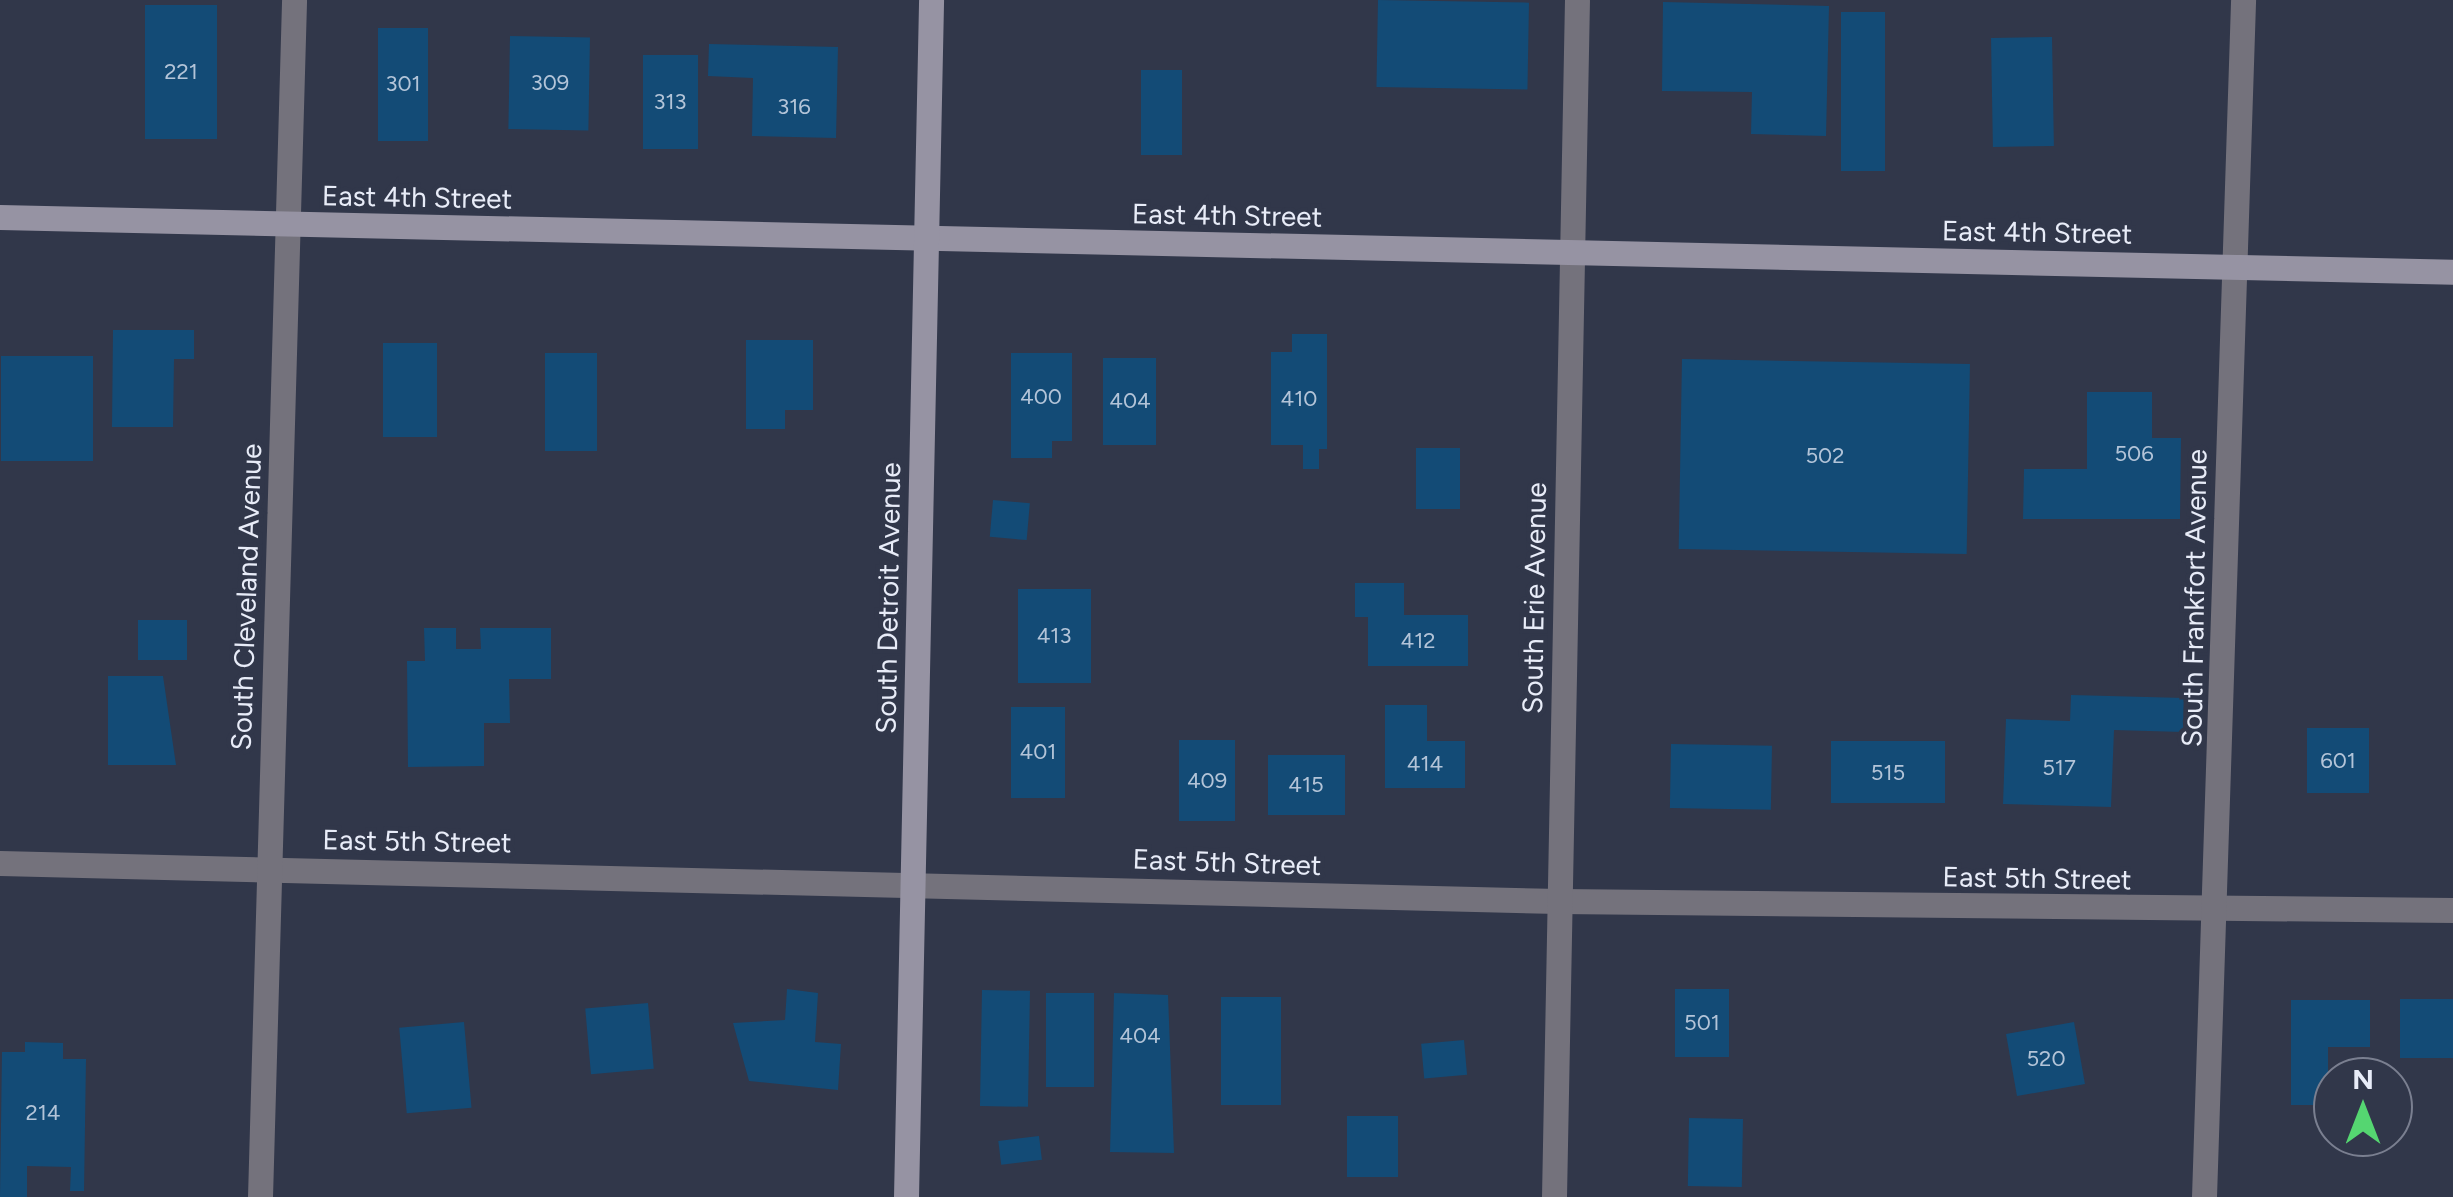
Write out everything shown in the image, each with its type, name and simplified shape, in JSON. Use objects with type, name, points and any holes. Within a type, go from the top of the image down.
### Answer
[{"type":"street","name":"South Cleveland Avenue","points":[[260,1197],[294,0]]},
{"type":"street","name":"South Detroit Avenue","points":[[906,1197],[931,0]]},
{"type":"street","name":"South Erie Avenue","points":[[1554,1197],[1577,0]]},
{"type":"street","name":"South Frankfort Avenue","points":[[2204,1197],[2219,911],[2228,267],[2242,0]]},
{"type":"street","name":"East 4th Street","points":[[0,217],[2453,272]]},
{"type":"street","name":"East 5th Street","points":[[0,863],[1559,901],[2219,911],[2453,910]]},
{"type":"building","points":[[1378,0],[1529,3],[1527,90],[1376,87]]},
{"type":"building","points":[[1663,2],[1829,6],[1826,136],[1751,134],[1752,92],[1662,91]]},
{"type":"building","points":[[145,5],[217,5],[217,139],[145,139]]},
{"type":"building","points":[[1841,12],[1885,12],[1885,171],[1841,171]]},
{"type":"building","points":[[378,28],[428,28],[428,141],[378,141]]},
{"type":"building","points":[[510,36],[590,37],[588,130],[508,129]]},
{"type":"building","points":[[2052,37],[2054,146],[1993,147],[1991,38]]},
{"type":"building","points":[[709,44],[838,47],[836,138],[752,136],[753,78],[708,76]]},
{"type":"building","points":[[643,55],[698,55],[698,149],[643,149]]},
{"type":"building","points":[[1141,70],[1182,70],[1182,155],[1141,155]]},
{"type":"building","points":[[113,330],[194,330],[194,359],[174,359],[173,427],[112,427]]},
{"type":"building","points":[[1292,334],[1327,334],[1327,449],[1319,449],[1319,469],[1303,469],[1303,445],[1271,445],[1271,352],[1292,352]]},
{"type":"building","points":[[746,340],[813,340],[813,410],[785,410],[785,429],[746,429]]},
{"type":"building","points":[[383,343],[437,343],[437,437],[383,437]]},
{"type":"building","points":[[545,353],[597,353],[597,451],[545,451]]},
{"type":"building","points":[[1011,353],[1072,353],[1072,441],[1052,441],[1052,458],[1011,458]]},
{"type":"building","points":[[1,356],[93,356],[93,461],[1,461]]},
{"type":"building","points":[[1103,358],[1156,358],[1156,445],[1103,445]]},
{"type":"building","points":[[1682,359],[1970,364],[1967,554],[1679,549]]},
{"type":"building","points":[[2087,392],[2152,392],[2152,438],[2181,438],[2180,519],[2023,519],[2024,469],[2087,469]]},
{"type":"building","points":[[1416,448],[1460,448],[1460,509],[1416,509]]},
{"type":"building","points":[[993,500],[1030,503],[1027,540],[990,537]]},
{"type":"building","points":[[1355,583],[1404,583],[1404,615],[1468,615],[1468,666],[1368,666],[1368,617],[1355,617]]},
{"type":"building","points":[[1018,589],[1091,589],[1091,683],[1018,683]]},
{"type":"building","points":[[138,620],[187,620],[187,660],[138,660]]},
{"type":"building","points":[[424,628],[456,628],[456,649],[481,649],[480,628],[551,628],[551,679],[509,679],[510,723],[484,723],[484,766],[408,767],[407,661],[425,661]]},
{"type":"building","points":[[108,676],[163,676],[176,765],[108,765]]},
{"type":"building","points":[[2071,695],[2184,698],[2183,732],[2114,730],[2111,807],[2003,804],[2006,719],[2070,721]]},
{"type":"building","points":[[1385,705],[1427,705],[1427,741],[1465,741],[1465,788],[1385,788]]},
{"type":"building","points":[[1011,707],[1065,707],[1065,798],[1011,798]]},
{"type":"building","points":[[2307,728],[2369,728],[2369,793],[2307,793]]},
{"type":"building","points":[[1179,740],[1235,740],[1235,821],[1179,821]]},
{"type":"building","points":[[1831,741],[1945,741],[1945,803],[1831,803]]},
{"type":"building","points":[[1671,744],[1772,746],[1771,810],[1670,808]]},
{"type":"building","points":[[1268,755],[1345,755],[1345,815],[1268,815]]},
{"type":"building","points":[[787,989],[818,993],[815,1042],[841,1044],[838,1090],[749,1081],[733,1023],[785,1020]]},
{"type":"building","points":[[1675,989],[1729,989],[1729,1057],[1675,1057]]},
{"type":"building","points":[[982,990],[1030,991],[1028,1107],[980,1106]]},
{"type":"building","points":[[1046,993],[1094,993],[1094,1087],[1046,1087]]},
{"type":"building","points":[[1114,993],[1168,995],[1174,1153],[1110,1152]]},
{"type":"building","points":[[1221,997],[1281,997],[1281,1105],[1221,1105]]},
{"type":"building","points":[[2400,999],[2453,999],[2453,1058],[2400,1057]]},
{"type":"building","points":[[2291,1000],[2370,1000],[2370,1047],[2328,1047],[2328,1057],[2313,1057],[2313,1105],[2291,1105]]},
{"type":"building","points":[[648,1003],[654,1069],[591,1074],[585,1008]]},
{"type":"building","points":[[464,1022],[471,1108],[407,1113],[399,1028]]},
{"type":"building","points":[[2074,1022],[2085,1084],[2017,1096],[2006,1034]]},
{"type":"building","points":[[1464,1040],[1467,1075],[1424,1079],[1421,1044]]},
{"type":"building","points":[[25,1042],[63,1043],[63,1059],[86,1059],[84,1191],[70,1191],[71,1167],[27,1166],[27,1197],[0,1197],[2,1052],[25,1052]]},
{"type":"building","points":[[1347,1116],[1398,1116],[1398,1177],[1347,1177]]},
{"type":"building","points":[[1689,1118],[1743,1119],[1742,1187],[1688,1186]]},
{"type":"building","points":[[1039,1136],[1042,1160],[1001,1165],[998,1141]]}]
